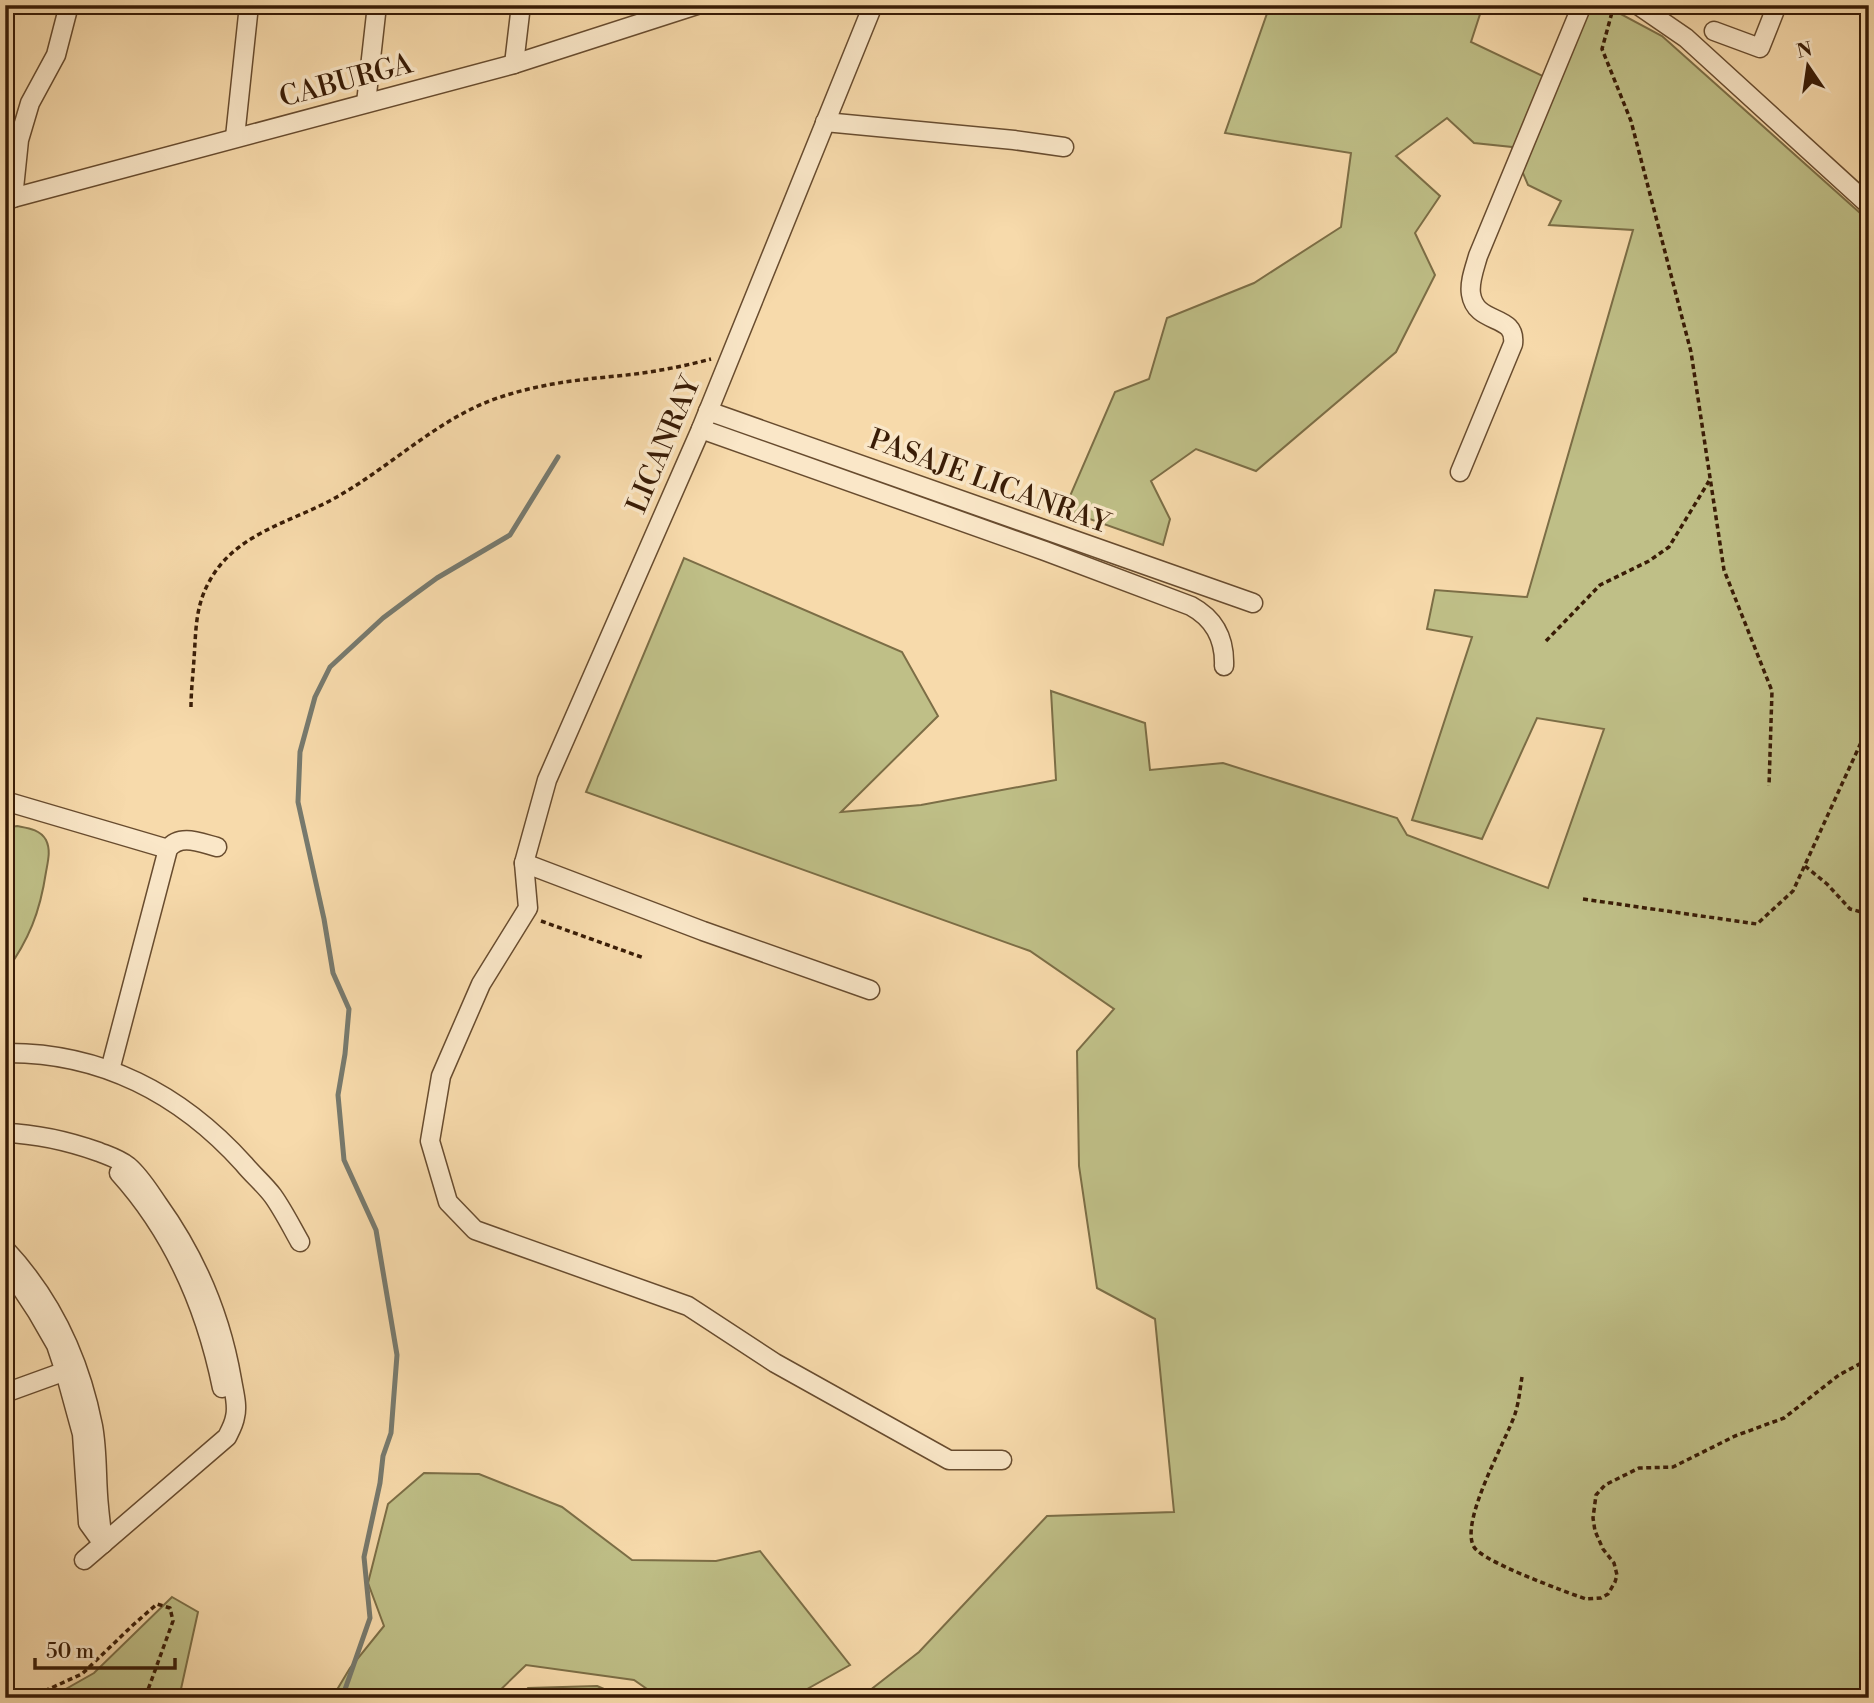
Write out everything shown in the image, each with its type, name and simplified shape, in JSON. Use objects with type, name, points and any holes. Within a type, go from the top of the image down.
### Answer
[{"type":"street","points":[[9,199],[19,140],[30,103],[55,55],[69,5]]},
{"type":"street","points":[[235,138],[249,5]]},
{"type":"street","points":[[366,103],[377,5]]},
{"type":"street","points":[[514,64],[520,5]]},
{"type":"street","name":"CABURGA","points":[[9,199],[514,64],[697,5]]},
{"type":"street","name":"LICANRAY","points":[[528,908],[524,863],[547,780],[701,429],[873,5]]},
{"type":"street","points":[[1460,472],[1514,338],[1510,328],[1485,316],[1473,300],[1471,287],[1478,256],[1583,5]]},
{"type":"street","points":[[1639,5],[1686,38],[1869,205]]},
{"type":"street","points":[[1714,31],[1760,48],[1777,5]]},
{"type":"street","points":[[825,122],[1063,147]]},
{"type":"street","name":"PASAJE LICANRAY","points":[[708,411],[1253,603]]},
{"type":"street","points":[[701,429],[1045,551],[1191,606],[1205,615],[1219,634],[1224,666]]},
{"type":"street","points":[[5,801],[168,849]]},
{"type":"street","points":[[110,1070],[168,849],[175,842],[184,840],[217,847]]},
{"type":"street","points":[[524,863],[703,931],[870,990]]},
{"type":"street","points":[[528,908],[481,984],[441,1076],[430,1141],[448,1202],[475,1230],[688,1306],[775,1363],[949,1460],[1002,1460]]},
{"type":"street","points":[[5,1053],[60,1057],[110,1070],[161,1094],[207,1126],[228,1146],[271,1194],[300,1242]]},
{"type":"street","points":[[5,1133],[54,1138],[115,1158],[129,1167],[171,1222],[210,1297],[226,1346],[236,1401],[236,1416],[227,1437],[84,1560]]},
{"type":"street","points":[[5,1249],[51,1311],[70,1347],[82,1434],[88,1523],[103,1544]]},
{"type":"street","points":[[5,1266],[37,1311],[71,1369]]},
{"type":"street","points":[[5,1393],[71,1369]]},
{"type":"path","points":[[1614,5],[1602,49],[1631,121],[1687,339],[1724,570],[1772,691],[1769,786]]},
{"type":"path","points":[[191,707],[195,625],[202,594],[218,568],[253,537],[335,498],[440,427],[494,400],[541,386],[696,362],[730,354],[734,347]]},
{"type":"path","points":[[1546,641],[1600,585],[1649,561],[1669,547],[1710,480]]},
{"type":"path","points":[[1583,899],[1757,925],[1793,891],[1869,725]]},
{"type":"path","points":[[1804,866],[1827,884],[1850,909],[1869,914]]},
{"type":"path","points":[[528,908],[539,920],[644,958]]},
{"type":"path","points":[[1522,1377],[1515,1413],[1475,1507],[1471,1535],[1474,1547],[1486,1557],[1521,1574],[1586,1599],[1594,1599],[1608,1594],[1617,1576],[1614,1563],[1603,1549],[1595,1531],[1593,1518],[1597,1495],[1605,1485],[1639,1468],[1673,1467],[1735,1436],[1784,1418],[1839,1375],[1869,1359]]},
{"type":"path","points":[[29,1698],[82,1674],[158,1604],[170,1608],[173,1621],[145,1698]]},
{"type":"green space","points":[[1270,5],[1483,5],[1471,42],[1553,81],[1588,5],[1604,5],[1662,36],[1869,221],[1869,1698],[860,1698],[919,1652],[1047,1516],[1174,1512],[1155,1319],[1097,1288],[1079,1166],[1077,1051],[1114,1009],[1030,951],[586,792],[684,558],[902,652],[938,716],[841,812],[921,805],[1056,780],[1051,691],[1145,723],[1150,770],[1223,763],[1397,818],[1407,835],[1548,888],[1604,729],[1537,718],[1482,839],[1412,820],[1472,637],[1427,629],[1435,590],[1527,597],[1633,230],[1549,225],[1561,201],[1528,185],[1512,147],[1474,143],[1447,118],[1396,156],[1440,196],[1415,233],[1435,275],[1396,352],[1256,471],[1196,449],[1151,481],[1170,519],[1163,545],[1064,510],[1115,392],[1149,379],[1167,318],[1254,283],[1341,227],[1351,153],[1225,133]]},
{"type":"green space","points":[[17,826],[40,833],[48,844],[49,856],[44,886],[32,925],[21,949],[5,973],[5,828]]},
{"type":"green space","points":[[424,1473],[479,1474],[562,1507],[632,1560],[716,1561],[760,1551],[850,1665],[791,1698],[660,1698],[634,1680],[526,1665],[492,1698],[332,1698],[350,1668],[384,1626],[368,1583],[388,1504]]},
{"type":"green space","points":[[172,1597],[198,1612],[179,1698],[50,1698],[94,1673]]},
{"type":"green space","points":[[597,1686],[625,1698],[520,1698],[528,1688]]},
{"type":"waterway","points":[[342,1698],[370,1618],[364,1557],[383,1456],[391,1433],[397,1355],[376,1230],[344,1160],[338,1095],[349,1009],[333,973],[298,802],[300,752],[315,697],[330,667],[383,618],[411,597],[437,578],[510,535],[558,457]]}]
